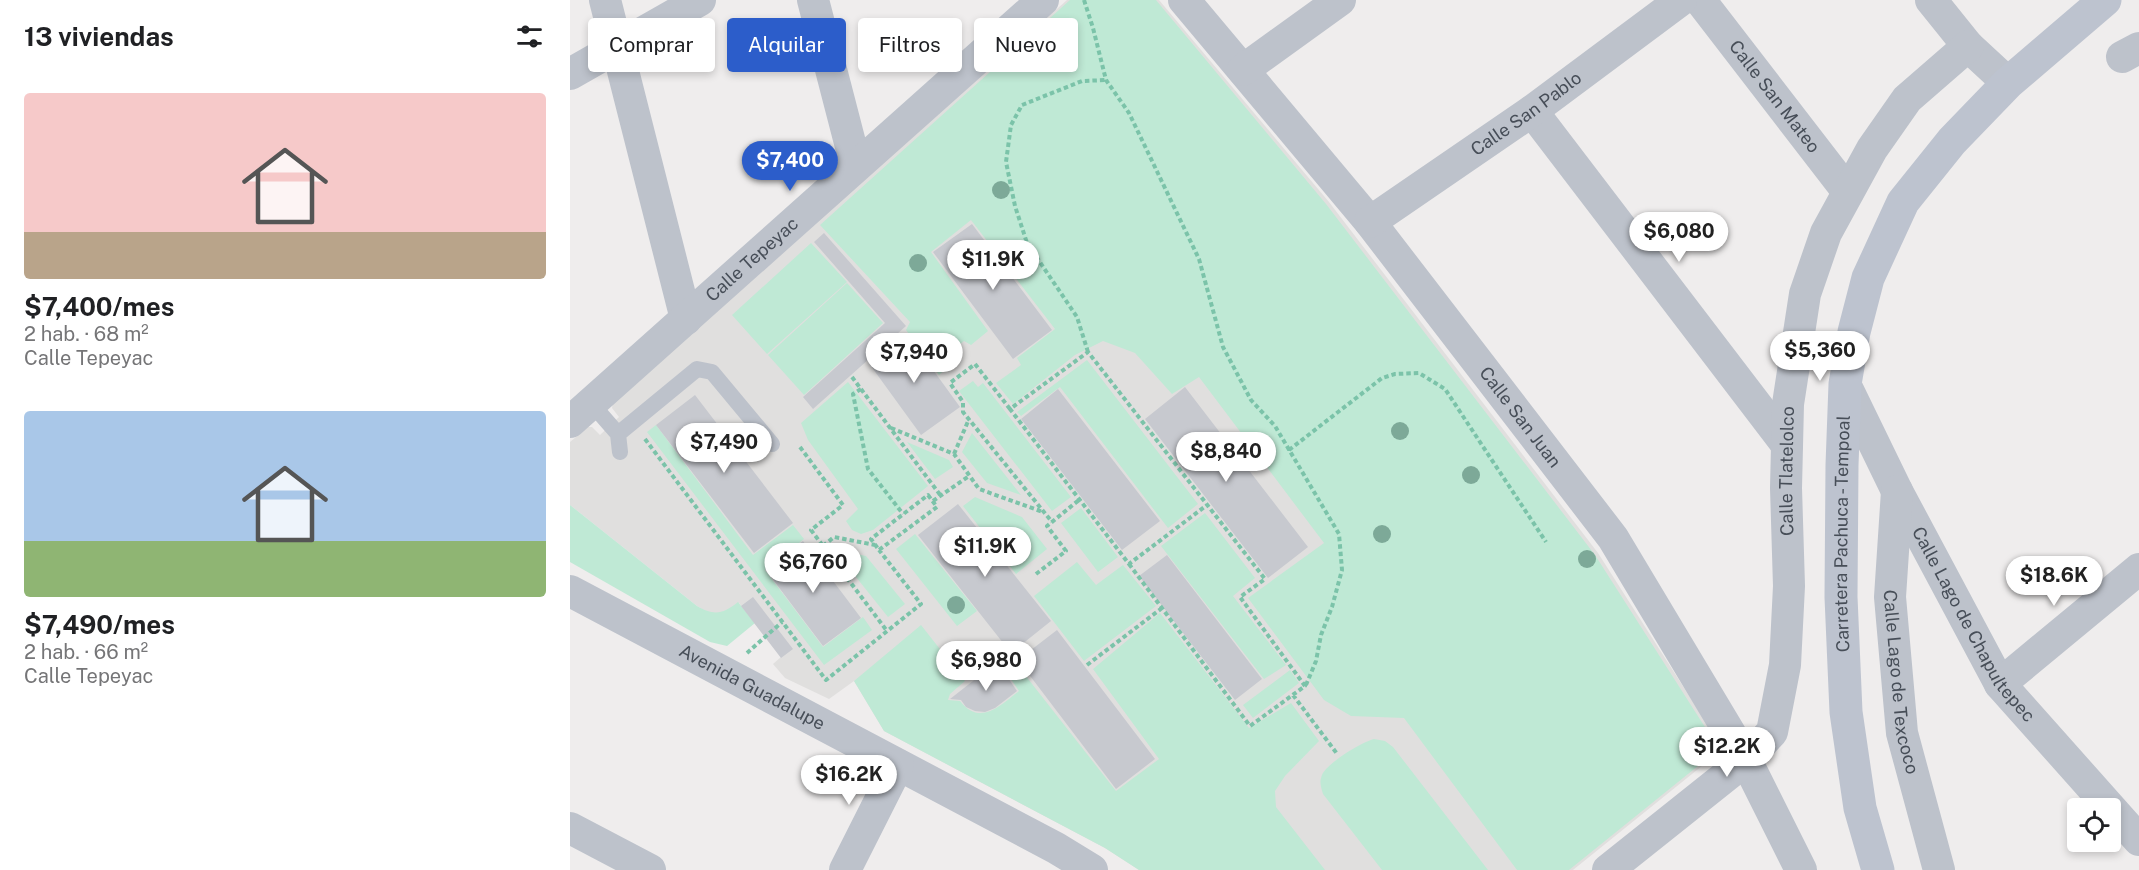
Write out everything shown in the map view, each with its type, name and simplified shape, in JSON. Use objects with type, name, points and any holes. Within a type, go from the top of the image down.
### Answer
[{"type":"main road","name":"Carretera Pachuca - Tempoal","points":[[1878,870],[1860,808],[1846,711],[1841,597],[1845,384],[1854,332],[1868,278],[1903,202],[1952,141],[2008,83],[2104,0]]},
{"type":"street","points":[[605,0],[609,18]]},
{"type":"street","points":[[670,18],[700,0]]},
{"type":"street","points":[[813,0],[856,166]]},
{"type":"street","name":"Calle San Juan","points":[[1184,0],[1370,222],[1612,538],[1746,760],[1801,870]]},
{"type":"street","points":[[1243,70],[1340,0]]},
{"type":"street","name":"Calle San Pablo","points":[[1370,222],[1532,111],[1681,0]]},
{"type":"street","name":"Calle San Mateo","points":[[1700,0],[1848,192]]},
{"type":"street","points":[[1931,0],[1968,45],[2008,83]]},
{"type":"street","name":"Calle Tepeyac","points":[[581,412],[856,166],[1031,5]]},
{"type":"street","name":"Calle Tlatelolco","points":[[1608,870],[1746,760],[1772,732],[1785,665],[1789,586],[1788,404],[1805,294],[1826,232],[1872,149],[1907,99],[1968,45]]},
{"type":"street","points":[[570,74],[588,64]]},
{"type":"street","points":[[623,72],[686,319]]},
{"type":"street","points":[[1532,111],[1787,445]]},
{"type":"street","name":"Calle Lago de Chapultepec","points":[[1845,384],[1897,491],[2000,684],[2139,840]]},
{"type":"street","name":"Calle Lago de Texcoco","points":[[1897,491],[1890,597],[1902,733],[1939,870]]},
{"type":"street","points":[[2000,684],[2139,569]]},
{"type":"street","name":"Avenida Guadalupe","points":[[570,591],[1056,848],[1092,870]]},
{"type":"street","points":[[845,870],[898,765]]},
{"type":"street","points":[[570,828],[650,870]]},
{"type":"lane","points":[[618,434],[698,369],[712,372],[772,444]]},
{"type":"lane","points":[[581,412],[618,434]]},
{"type":"lane","points":[[618,434],[620,452]]},
{"type":"path","points":[[1052,522],[963,412],[963,402],[950,383],[975,364],[1251,726],[1305,686],[1316,661],[1321,635],[1332,607],[1342,570],[1338,534],[1275,426],[1251,400],[1223,347],[1199,259],[1129,113],[1106,80],[1084,0]]},
{"type":"path","points":[[1106,80],[1082,81],[1022,105],[1011,125],[1006,162],[1015,206],[1027,243],[1077,316],[1088,352],[1265,579],[1240,597],[1305,686]]},
{"type":"path","points":[[1010,410],[1088,352]]},
{"type":"path","points":[[1289,450],[1382,378],[1395,374],[1419,373],[1445,389],[1546,542]]},
{"type":"path","points":[[852,377],[941,496]]},
{"type":"path","points":[[861,388],[854,394],[868,469],[903,514]]},
{"type":"path","points":[[954,454],[969,419]]},
{"type":"path","points":[[891,428],[954,454],[979,489],[1044,513]]},
{"type":"path","points":[[645,438],[826,680],[921,604],[879,550],[871,539],[928,495],[937,507],[879,550]]},
{"type":"path","points":[[800,447],[843,505],[811,530],[887,631]]},
{"type":"path","points":[[933,501],[969,476]]},
{"type":"path","points":[[1036,574],[1066,550],[1047,526],[1079,500]]},
{"type":"path","points":[[1129,564],[1207,505]]},
{"type":"path","points":[[823,546],[834,537],[876,545]]},
{"type":"path","points":[[1087,665],[1162,608]]},
{"type":"path","points":[[724,672],[782,622]]},
{"type":"path","points":[[1293,695],[1338,755]]},
{"type":"shaded area","points":[[1067,0],[1159,0],[1329,202],[1598,553],[1723,749],[1573,870],[1139,870],[1105,848],[884,731],[854,681],[829,699],[785,678],[773,664],[781,657],[739,603],[728,611],[717,614],[707,612],[570,505],[570,442],[588,427],[592,427],[600,435],[619,417],[612,408],[613,402],[986,72],[1078,72],[1078,18],[1047,18]]},
{"type":"green space","points":[[1070,0],[1156,0],[1326,204],[1595,555],[1719,749],[1569,870],[1517,870],[1404,718],[1351,716],[1324,700],[1248,598],[1324,543],[1199,377],[1172,394],[1135,353],[1103,341],[1075,355],[1013,404],[996,383],[1021,365],[1017,358],[1055,329],[971,220],[931,252],[988,331],[971,345],[964,341],[953,349],[955,360],[939,375],[906,330],[910,322],[820,225],[990,72],[1078,72],[1078,18],[1050,18]]},
{"type":"green space","points":[[811,243],[847,282],[767,354],[732,315]]},
{"type":"green space","points":[[847,283],[883,323],[804,395],[768,355]]},
{"type":"green space","points":[[1087,360],[1198,504],[1168,528],[1060,387],[1021,416],[1017,412]]},
{"type":"green space","points":[[973,381],[978,387],[983,383],[1071,497],[1052,511],[959,391]]},
{"type":"green space","points":[[848,382],[928,486],[873,530],[861,534],[852,530],[846,521],[858,509],[808,440],[801,423]]},
{"type":"green space","points":[[656,425],[753,555],[793,525],[804,539],[765,570],[823,647],[863,617],[872,630],[824,665],[647,432]]},
{"type":"green space","points":[[972,433],[1021,495],[987,483],[962,452]]},
{"type":"green space","points":[[907,442],[949,460],[953,467],[935,479]]},
{"type":"green space","points":[[975,497],[1022,517],[1047,549],[1016,574],[963,506]]},
{"type":"green space","points":[[570,505],[697,606],[718,612],[738,602],[755,623],[727,646],[710,642],[570,562]]},
{"type":"green space","points":[[1081,508],[1118,557],[1098,572],[1061,523]]},
{"type":"green space","points":[[1205,513],[1255,578],[1233,596],[1286,665],[1264,679],[1161,546]]},
{"type":"green space","points":[[915,534],[977,611],[957,626],[896,549]]},
{"type":"green space","points":[[847,552],[866,556],[905,604],[888,617],[840,557]]},
{"type":"green space","points":[[1077,562],[1096,585],[1123,565],[1156,606],[1084,661],[1034,596]]},
{"type":"green space","points":[[1160,613],[1249,728],[1291,703],[1319,741],[1285,776],[1275,791],[1276,807],[1325,870],[1139,870],[1105,848],[884,731],[854,681],[921,625],[965,681],[950,694],[948,700],[960,701],[968,709],[983,713],[998,707],[1019,691],[1004,669],[1014,661],[1116,791],[1159,759],[1093,669]]},
{"type":"green space","points":[[1290,670],[1299,683],[1253,718],[1243,705]]},
{"type":"green space","points":[[1374,739],[1385,741],[1393,747],[1488,870],[1382,870],[1323,794],[1320,782],[1325,770],[1337,759]]},
{"type":"building","points":[[972,224],[1052,330],[1013,359],[933,252]]},
{"type":"building","points":[[824,233],[906,326],[813,409],[803,397],[885,323],[814,242]]},
{"type":"building","points":[[907,334],[960,407],[921,435],[868,362]]},
{"type":"building","points":[[1185,387],[1308,547],[1268,578],[1145,419]]},
{"type":"building","points":[[1058,389],[1160,521],[1122,550],[1021,419]]},
{"type":"building","points":[[695,395],[793,523],[754,553],[656,425]]},
{"type":"building","points":[[958,504],[1051,621],[1011,653],[918,535]]},
{"type":"building","points":[[803,541],[861,618],[823,646],[765,569]]},
{"type":"building","points":[[1167,555],[1262,679],[1235,700],[1139,576]]},
{"type":"building","points":[[753,597],[793,649],[781,658],[741,606]]},
{"type":"building","points":[[1057,630],[1155,759],[1116,789],[1018,660]]},
{"type":"building","points":[[987,670],[994,679],[1004,672],[1017,691],[995,708],[985,712],[966,707],[961,700],[950,699]]}]
